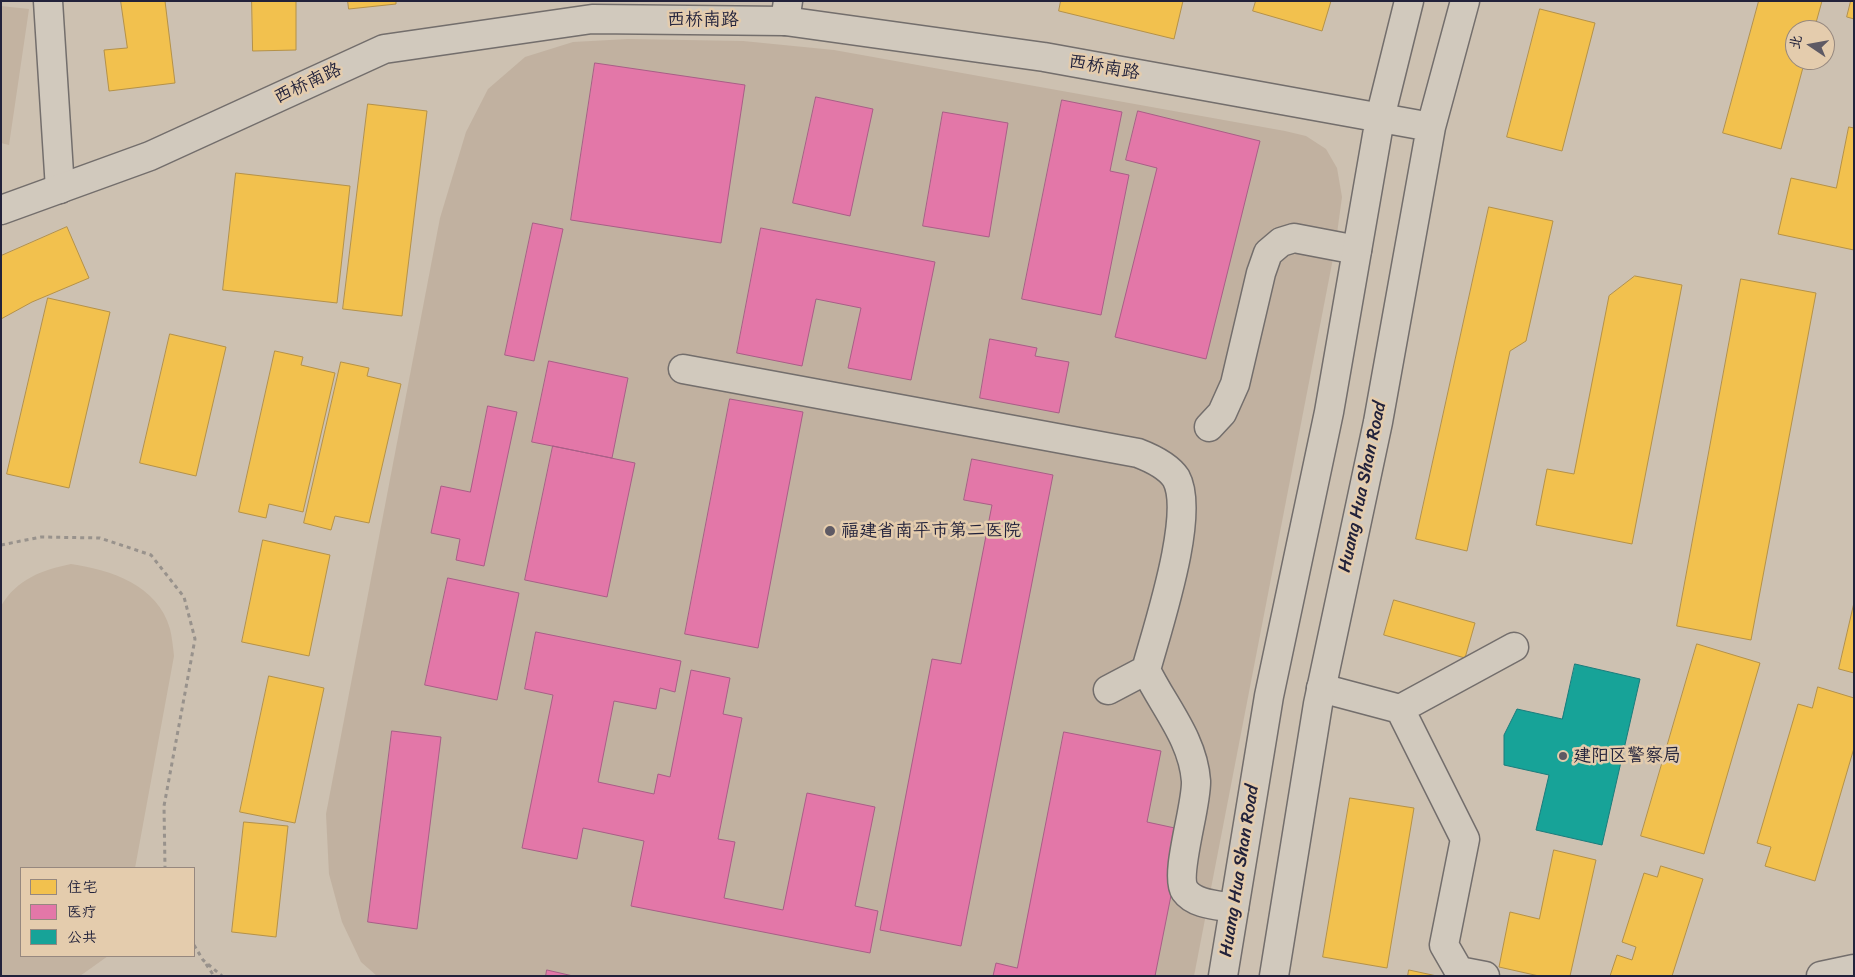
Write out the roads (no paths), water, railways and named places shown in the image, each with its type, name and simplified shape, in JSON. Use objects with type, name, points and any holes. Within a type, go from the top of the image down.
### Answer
[{"type":"main road","points":[[48,1],[60,189]]},
{"type":"main road","name":"Huang Hua Shan Road","points":[[1223,976],[1269,696],[1329,412],[1380,118],[1409,1]]},
{"type":"main road","name":"Huang Hua Shan Road","points":[[1274,976],[1321,688],[1378,422],[1431,127],[1465,1]]},
{"type":"main road","name":"西桥南路","points":[[1,210],[150,156],[384,49],[592,19],[787,11],[1431,127]]},
{"type":"main road","points":[[1209,427],[1222,413],[1235,384],[1261,273],[1268,253],[1282,242],[1294,238],[1358,250]]},
{"type":"main road","points":[[683,369],[1138,453],[1153,459],[1175,477],[1181,491],[1181,529],[1146,670],[1181,729],[1194,766],[1195,800],[1181,875],[1184,890],[1195,900],[1234,908]]},
{"type":"main road","points":[[1321,688],[1400,709],[1514,647]]},
{"type":"main road","points":[[1108,690],[1146,670]]},
{"type":"main road","points":[[1400,709],[1465,839],[1444,945],[1459,971],[1485,976]]},
{"type":"main road","points":[[1821,976],[1854,969]]},
{"type":"place","name":"福建省南平市第二医院","points":[[830,531]]},
{"type":"place","name":"建阳区警察局","points":[[1563,756]]}]
